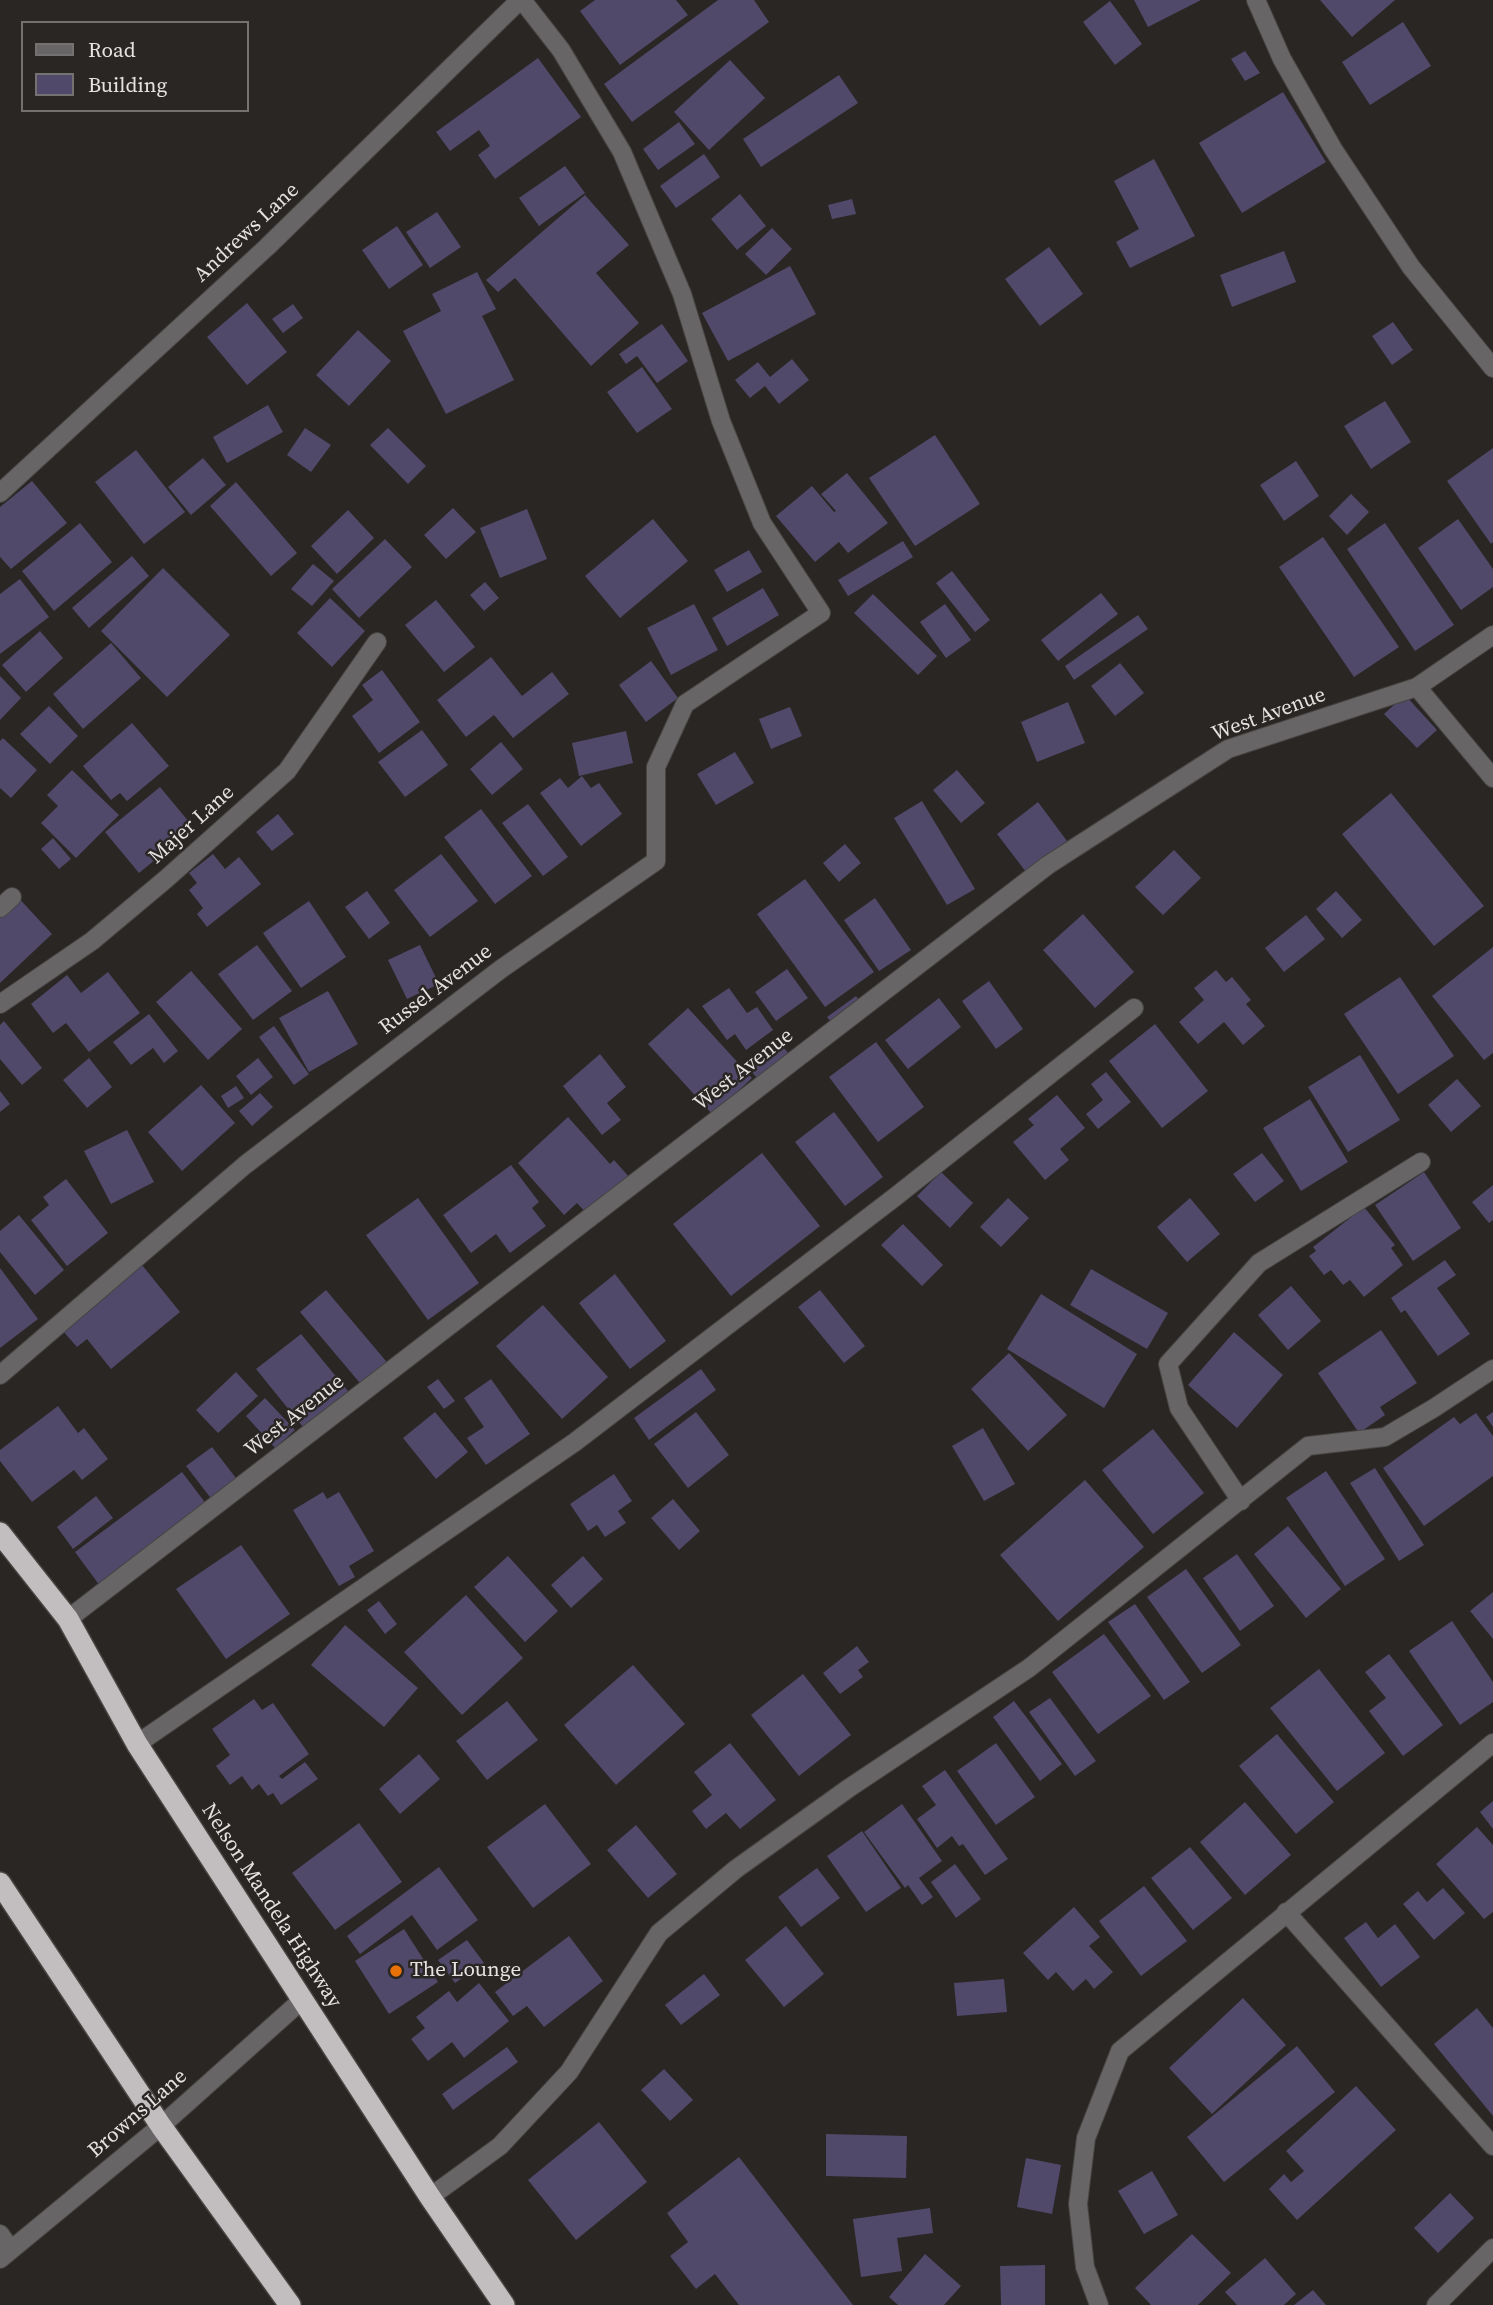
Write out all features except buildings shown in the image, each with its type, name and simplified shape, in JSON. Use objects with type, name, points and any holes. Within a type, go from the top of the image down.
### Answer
[{"type":"highway","name":"Nelson Mandela Highway","points":[[0,1532],[68,1619],[137,1744],[430,2197],[504,2305]]},
{"type":"highway","points":[[0,1883],[161,2126],[290,2305]]},
{"type":"street","name":"Andrews Lane","points":[[0,493],[267,247],[521,0]]},
{"type":"street","name":"Russel Avenue","points":[[0,1375],[244,1165],[501,969],[656,861],[656,767],[685,704],[821,613],[762,523],[721,421],[682,294],[622,152],[561,50],[521,0]]},
{"type":"street","points":[[1256,0],[1282,59],[1333,149],[1411,267],[1493,368]]},
{"type":"street","name":"West Avenue","points":[[68,1619],[1048,864],[1228,749],[1417,687],[1493,635]]},
{"type":"street","name":"Majer Lane","points":[[0,1004],[92,941],[287,771],[377,642]]},
{"type":"street","points":[[1417,687],[1493,778]]},
{"type":"street","points":[[137,1744],[575,1442],[895,1197],[1134,1008]]},
{"type":"street","points":[[1241,1500],[1179,1408],[1168,1364],[1259,1263],[1421,1162]]},
{"type":"street","points":[[430,2197],[500,2146],[569,2072],[659,1933],[736,1869],[849,1788],[1029,1668],[1308,1446],[1385,1437],[1493,1369]]},
{"type":"street","points":[[1099,2305],[1085,2267],[1078,2204],[1086,2138],[1120,2052],[1493,1743]]},
{"type":"street","points":[[1286,1912],[1493,2146]]},
{"type":"street","name":"Browns Lane","points":[[6,2255],[161,2126],[302,2000]]},
{"type":"street","points":[[0,2234],[6,2255]]},
{"type":"street","points":[[1436,2305],[1493,2248]]},
{"type":"place","name":"The Lounge","points":[[396,1971]]}]
